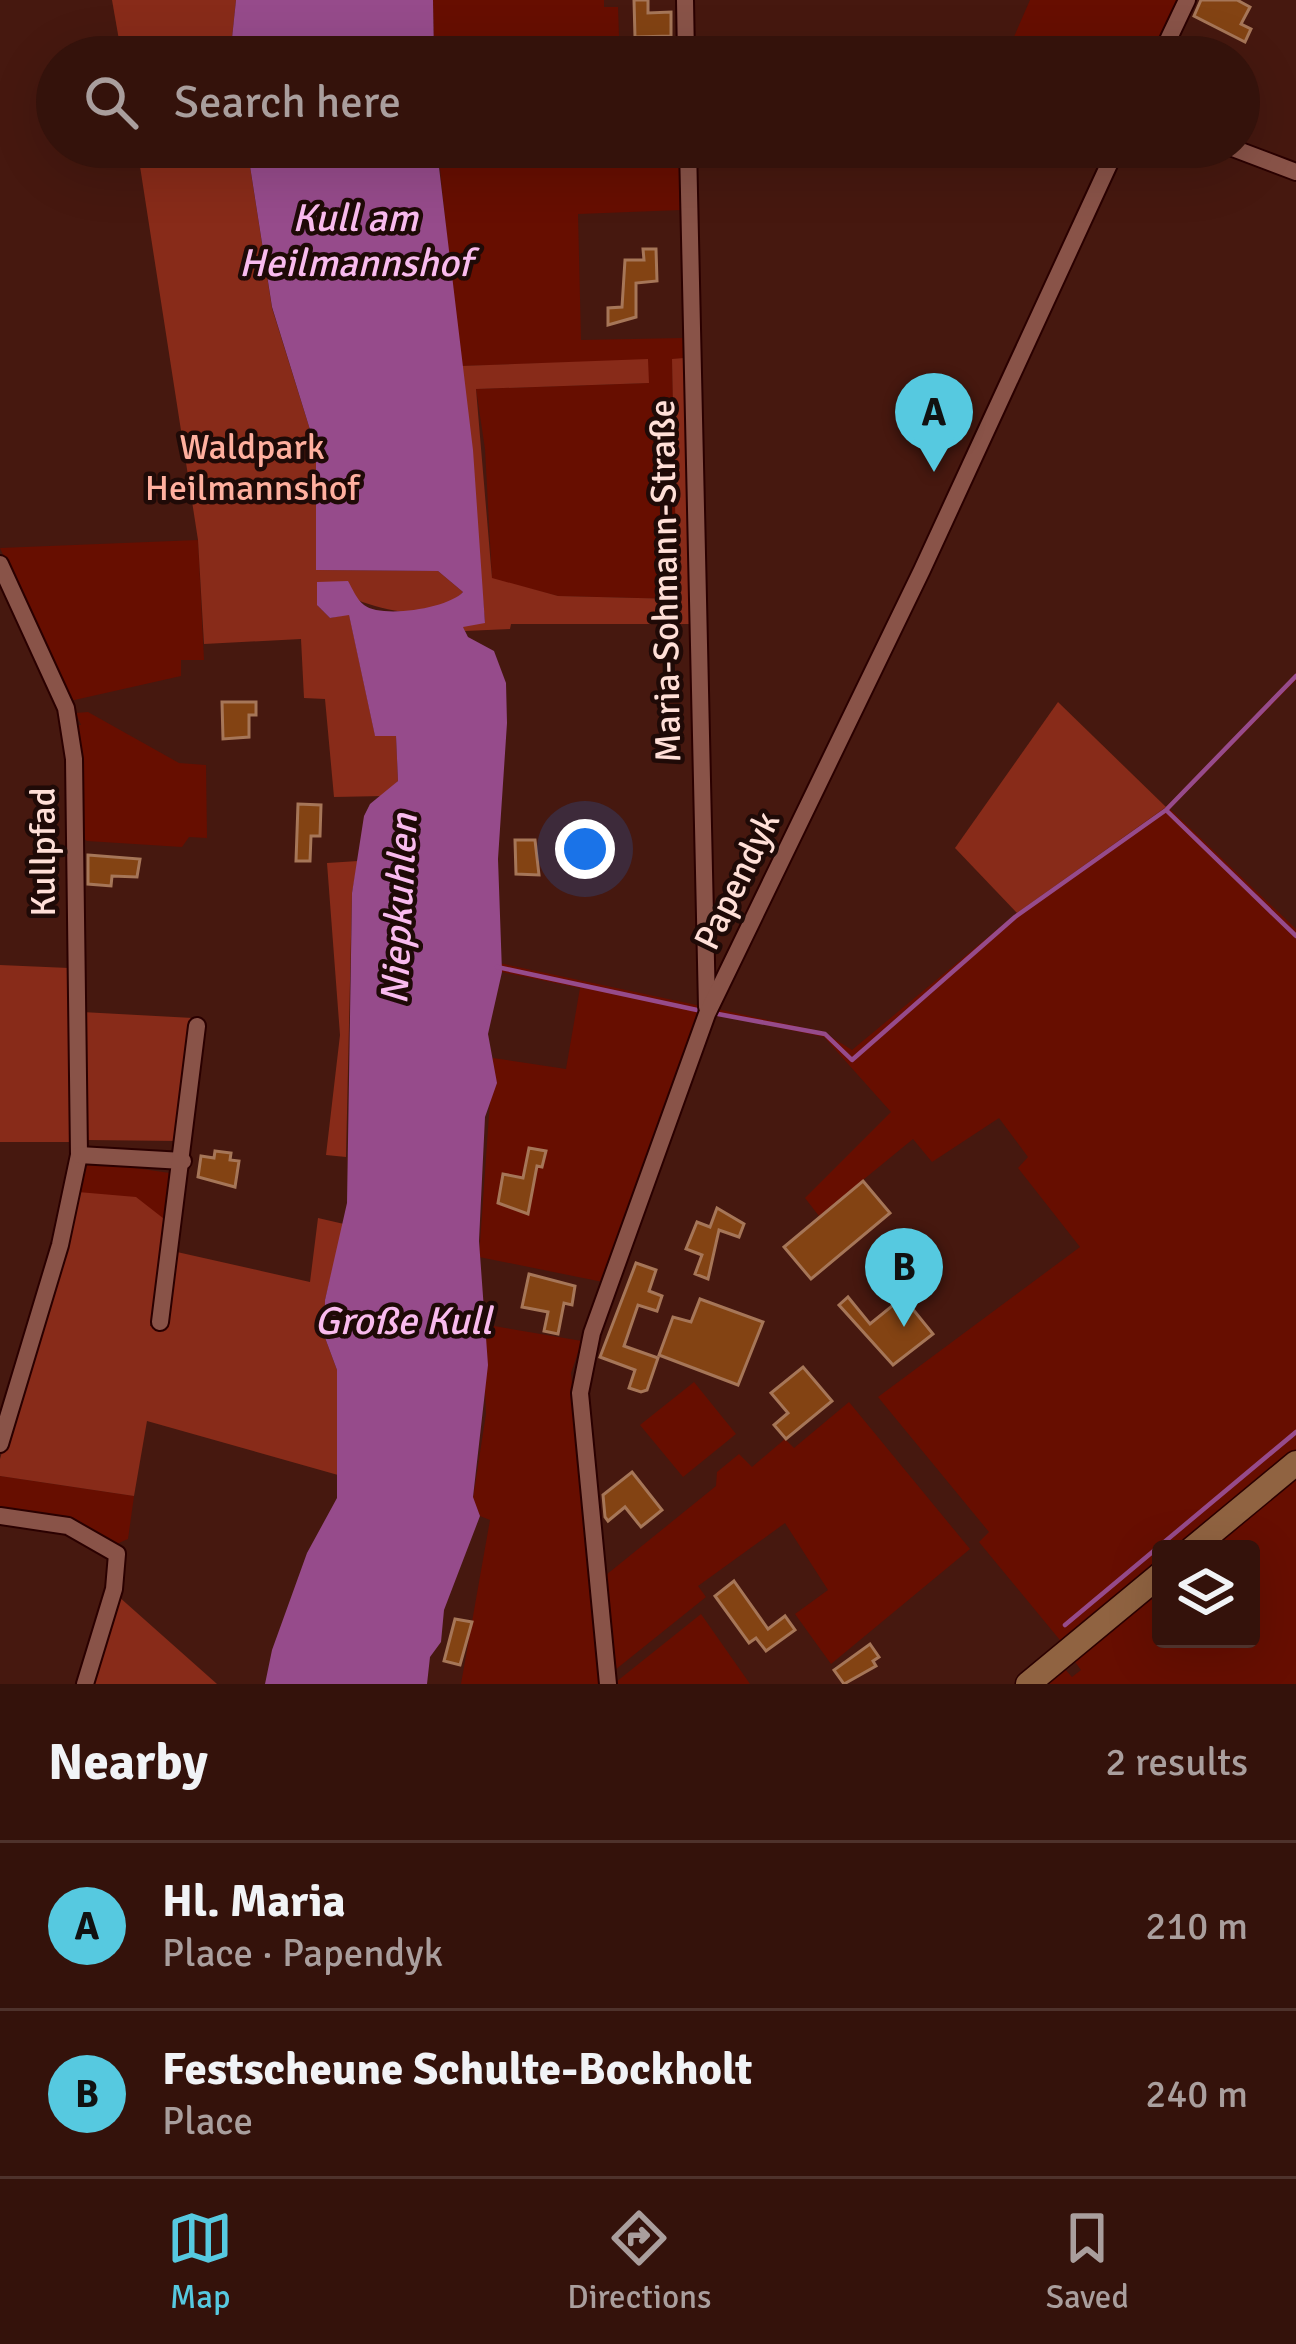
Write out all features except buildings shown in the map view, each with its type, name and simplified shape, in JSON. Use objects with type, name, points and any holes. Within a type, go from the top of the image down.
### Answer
[{"type":"main road","points":[[1203,1540],[1296,1463]]},
{"type":"main road","points":[[1028,1684],[1152,1581]]},
{"type":"street","points":[[685,0],[686,36]]},
{"type":"street","points":[[1170,36],[1187,0]]},
{"type":"street","points":[[1260,158],[1296,172]]},
{"type":"street","name":"Maria-Sohmann-Straße","points":[[688,168],[707,1014]]},
{"type":"street","name":"Papendyk","points":[[608,1684],[583,1435],[582,1366],[707,1014],[1108,168]]},
{"type":"street","name":"Kullpfad","points":[[0,564],[66,708],[74,759],[79,1155],[60,1245],[0,1444]]},
{"type":"street","points":[[160,1322],[197,1026]]},
{"type":"street","points":[[79,1155],[183,1161]]},
{"type":"street","points":[[0,1516],[68,1526],[117,1554],[114,1589],[86,1684]]},
{"type":"shaded area","points":[[433,0],[604,0],[604,7],[618,7],[619,36],[434,36]]},
{"type":"shaded area","points":[[1030,0],[1179,0],[1163,36],[1014,36]]},
{"type":"shaded area","points":[[440,168],[680,168],[681,210],[578,214],[581,340],[684,338],[684,358],[672,360],[678,599],[558,596],[492,579],[485,449],[476,389],[648,383],[648,360],[460,366]]},
{"type":"shaded area","points":[[198,540],[204,660],[181,660],[181,676],[70,701],[0,548]]},
{"type":"shaded area","points":[[1296,673],[1296,680],[1170,809],[1296,929],[1296,1454],[1192,1540],[1152,1540],[1152,1572],[1064,1645],[979,1542],[989,1532],[878,1397],[1080,1247],[1018,1168],[1028,1157],[999,1118],[932,1162],[913,1139],[819,1216],[805,1198],[891,1112],[824,1037],[715,1014],[717,1009],[823,1032],[852,1050],[1017,913],[1166,807]]},
{"type":"shaded area","points":[[88,712],[179,763],[206,765],[207,838],[189,837],[182,847],[87,841],[80,836],[75,725],[81,725],[76,713]]},
{"type":"shaded area","points":[[499,963],[701,1006],[603,1282],[479,1257],[493,1058],[566,1069],[580,988],[502,972]]},
{"type":"shaded area","points":[[94,1162],[170,1173],[175,1186],[168,1222],[78,1192],[86,1166]]},
{"type":"shaded area","points":[[482,1324],[582,1341],[571,1373],[601,1684],[461,1684],[490,1520],[480,1516],[473,1498],[486,1414]]},
{"type":"shaded area","points":[[694,1382],[736,1434],[683,1477],[640,1425]]},
{"type":"shaded area","points":[[849,1402],[970,1549],[831,1664],[795,1614],[828,1590],[785,1523],[698,1586],[706,1597],[615,1670],[606,1575],[716,1486],[717,1472],[739,1454],[752,1467],[785,1439],[794,1448]]},
{"type":"shaded area","points":[[0,1476],[134,1496],[128,1539],[114,1545],[0,1509]]},
{"type":"shaded area","points":[[1296,1476],[1296,1684],[1043,1684],[1063,1667],[1072,1677],[1081,1670],[1073,1659],[1152,1594],[1152,1648],[1260,1648],[1260,1540],[1218,1540]]},
{"type":"shaded area","points":[[701,1614],[750,1684],[616,1684],[616,1682]]},
{"type":"green space","points":[[112,0],[236,0],[232,36],[118,36]]},
{"type":"green space","name":"Waldpark Heilmannshof","points":[[140,168],[250,168],[272,308],[316,449],[317,570],[438,571],[463,592],[430,611],[411,612],[371,605],[317,582],[318,606],[330,618],[349,614],[375,735],[396,735],[398,781],[384,796],[334,797],[325,699],[304,698],[301,639],[204,644],[198,540]]},
{"type":"green space","points":[[684,358],[691,624],[511,624],[510,629],[465,631],[462,626],[485,622],[460,366],[648,359],[649,383],[476,389],[492,578],[558,596],[677,599],[672,359]]},
{"type":"green space","points":[[1058,702],[1166,807],[1017,913],[955,848]]},
{"type":"green space","points":[[358,861],[352,893],[346,1157],[326,1155],[340,1035],[327,863]]},
{"type":"green space","points":[[0,965],[69,968],[73,1142],[0,1142]]},
{"type":"green space","points":[[82,1012],[193,1018],[181,1141],[87,1140]]},
{"type":"green space","points":[[78,1192],[136,1197],[168,1222],[150,1326],[162,1329],[177,1252],[310,1282],[318,1218],[344,1224],[325,1300],[324,1335],[337,1370],[338,1475],[147,1421],[134,1496],[0,1476],[0,1459]]},
{"type":"green space","points":[[118,1596],[217,1684],[91,1684]]},
{"type":"water","points":[[236,0],[433,0],[434,36],[232,36]]},
{"type":"water","name":"Große Kull","points":[[250,168],[439,168],[473,450],[485,623],[463,627],[468,637],[494,651],[506,683],[507,723],[498,859],[502,972],[488,1034],[497,1083],[485,1117],[479,1241],[488,1365],[473,1497],[480,1516],[444,1610],[441,1642],[430,1657],[427,1684],[265,1684],[272,1650],[307,1553],[337,1498],[337,1370],[324,1335],[325,1300],[347,1203],[352,893],[364,816],[370,804],[398,781],[396,736],[375,736],[349,615],[330,618],[317,605],[317,582],[348,581],[364,605],[385,611],[430,607],[463,592],[438,571],[316,570],[316,449],[272,307]]},
{"type":"waterway","points":[[718,1014],[825,1034],[852,1060],[1015,917],[1166,810],[1296,676]]},
{"type":"waterway","points":[[1167,811],[1296,936]]},
{"type":"waterway","points":[[497,967],[697,1010]]},
{"type":"waterway","points":[[1065,1625],[1296,1432]]},
{"type":"place","name":"Hl. Maria","points":[[934,472]]},
{"type":"place","name":"Festscheune Schulte-Bockholt","points":[[904,1327]]},
{"type":"water label","name":"Kull am Heilmannshof","points":[[355,240]]},
{"type":"water label","name":"Niepkuhlen","points":[[398,909]]}]
